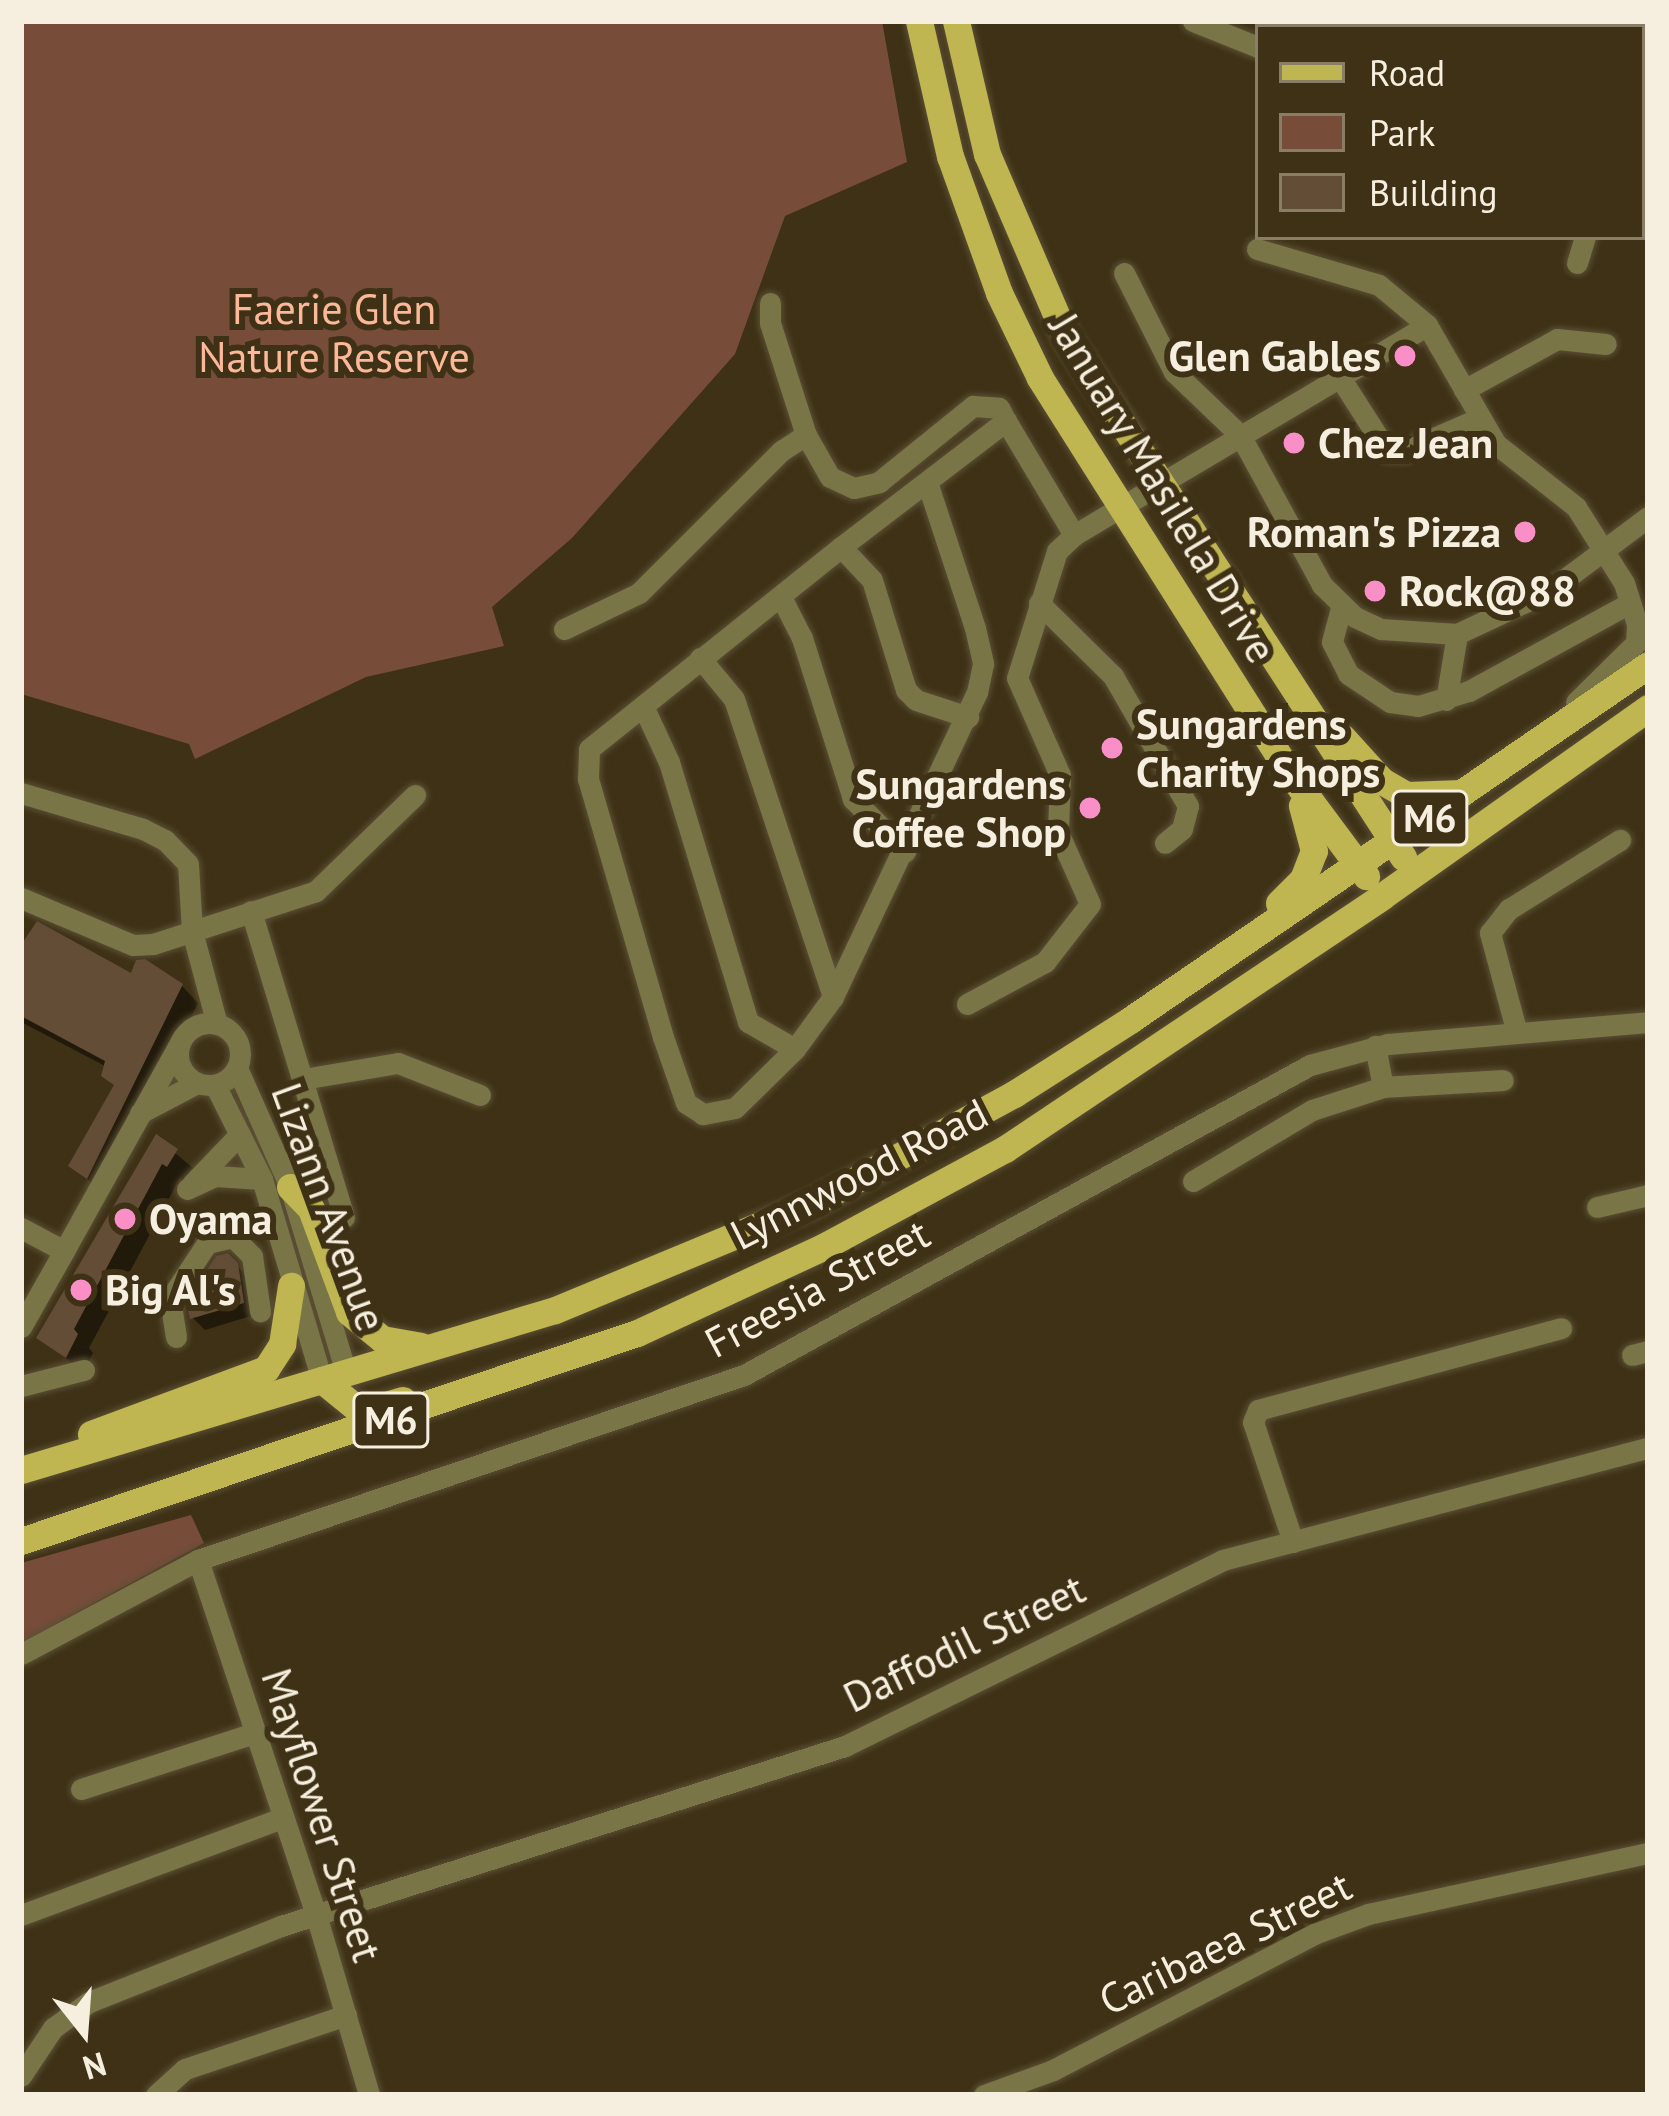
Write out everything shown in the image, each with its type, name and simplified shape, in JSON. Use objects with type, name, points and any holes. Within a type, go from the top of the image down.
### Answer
[{"type":"main road","name":"January Masilela Drive","points":[[919,21],[950,156],[999,293],[1040,378],[1291,775],[1381,898]]},
{"type":"main road","name":"January Masilela Drive","points":[[956,21],[987,154],[1066,338],[1292,681],[1412,875]]},
{"type":"main road","name":"Lynnwood Road","points":[[26,1468],[555,1310],[813,1203],[1014,1094],[1394,842],[1648,664]]},
{"type":"main road","points":[[1292,681],[1382,782],[1406,795],[1469,791]]},
{"type":"main road","name":"Lynnwood Road","points":[[21,1541],[637,1333],[823,1247],[1005,1148],[1381,898],[1648,708]]},
{"type":"main road","points":[[1209,966],[1280,903],[1311,865],[1313,836],[1291,775]]},
{"type":"main road","points":[[276,1183],[311,1209],[350,1312],[382,1339],[426,1346]]},
{"type":"main road","points":[[334,1376],[353,1405],[373,1408],[754,1278]]},
{"type":"main road","points":[[26,1468],[104,1427],[244,1382],[266,1370],[282,1344],[291,1286]]},
{"type":"main road","points":[[293,1451],[341,1432],[353,1405]]},
{"type":"street","points":[[1192,21],[1255,46]]},
{"type":"street","points":[[1577,263],[1584,240]]},
{"type":"street","points":[[1257,249],[1379,285],[1427,325],[1480,418],[1515,464],[1568,498],[1634,598],[1634,648],[1528,736],[1497,771]]},
{"type":"street","points":[[1124,273],[1174,371],[1240,435],[1322,585],[1341,608],[1381,629],[1457,634],[1549,591],[1648,517]]},
{"type":"street","points":[[770,303],[770,323],[806,435],[830,477],[854,488],[893,474],[973,406],[999,408],[1074,535]]},
{"type":"street","points":[[968,1004],[1045,962],[1090,904],[1058,832],[1060,775],[1018,685],[1018,671],[1057,551],[1074,535],[1161,488],[1240,435],[1427,325]]},
{"type":"street","points":[[1464,390],[1557,339],[1606,344]]},
{"type":"street","points":[[1340,376],[1387,451],[1404,451],[1480,418]]},
{"type":"street","points":[[927,482],[983,664],[968,717],[833,997],[795,1049],[735,1108],[703,1114],[686,1103],[585,759],[589,749],[841,547],[1006,421]]},
{"type":"street","points":[[564,629],[638,593],[782,451],[806,435]]},
{"type":"street","points":[[841,547],[872,580],[906,690],[916,700],[968,717]]},
{"type":"street","points":[[781,597],[802,638],[853,799],[865,817],[905,851]]},
{"type":"street","points":[[1341,608],[1333,642],[1348,674],[1390,702],[1446,700],[1634,598]]},
{"type":"street","points":[[1040,603],[1113,676],[1188,806],[1182,829],[1166,843]]},
{"type":"street","points":[[1446,700],[1457,634]]},
{"type":"street","points":[[700,658],[734,700],[833,997]]},
{"type":"street","points":[[643,706],[670,762],[748,1022],[795,1049]]},
{"type":"street","points":[[21,793],[165,840],[188,865],[201,968],[218,1024],[235,1037],[237,1068],[134,1116]]},
{"type":"street","points":[[21,898],[133,945],[193,931],[326,885],[415,795]]},
{"type":"street","points":[[1517,1033],[1490,933],[1509,909],[1620,840]]},
{"type":"street","name":"Lizann Avenue","points":[[251,911],[344,1217]]},
{"type":"street","points":[[201,968],[180,1065],[206,1084]]},
{"type":"street","name":"Freesia Street","points":[[21,1654],[198,1560],[744,1375],[1310,1065],[1375,1046],[1648,1022]]},
{"type":"street","points":[[21,1327],[134,1116],[184,1037],[218,1024]]},
{"type":"street","points":[[1375,1046],[1382,1087]]},
{"type":"street","points":[[303,1079],[385,1062],[481,1095]]},
{"type":"street","name":"Lizann Avenue","points":[[237,1068],[334,1376]]},
{"type":"street","points":[[1193,1181],[1312,1110],[1382,1087],[1504,1080]]},
{"type":"street","name":"Lizann Avenue","points":[[206,1084],[276,1183],[291,1286],[334,1376]]},
{"type":"street","points":[[240,1134],[188,1189],[214,1176],[276,1183]]},
{"type":"street","points":[[1597,1207],[1648,1195]]},
{"type":"street","points":[[21,1228],[64,1251]]},
{"type":"street","points":[[176,1336],[170,1299],[207,1243],[233,1237],[252,1256],[260,1311]]},
{"type":"street","points":[[1293,1542],[1253,1422],[1258,1410],[1561,1328]]},
{"type":"street","points":[[21,1386],[85,1370]]},
{"type":"street","name":"Daffodil Street","points":[[21,2077],[53,2029],[76,2008],[281,1926],[845,1746],[1222,1560],[1648,1448]]},
{"type":"street","name":"Mayflower Street","points":[[198,1560],[317,1918],[369,2095]]},
{"type":"street","points":[[81,1789],[254,1733]]},
{"type":"street","points":[[21,1915],[282,1818]]},
{"type":"street","name":"Caribaea Street","points":[[984,2095],[1053,2070],[1314,1934],[1368,1914],[1648,1853]]},
{"type":"street","points":[[156,2095],[185,2069],[346,2015]]},
{"type":"green space","name":"Faerie Glen Nature Reserve","points":[[21,21],[882,21],[907,162],[785,216],[735,354],[572,538],[492,607],[504,646],[366,677],[195,759],[189,744],[21,694]]},
{"type":"green space","points":[[191,1515],[204,1543],[21,1643],[21,1563]]},
{"type":"building","points":[[37,921],[131,973],[136,960],[145,959],[183,984],[87,1179],[68,1166],[114,1085],[101,1076],[105,1061],[21,1016],[21,945]]},
{"type":"building","points":[[156,1134],[178,1149],[167,1167],[162,1164],[74,1329],[78,1334],[66,1358],[36,1338]]},
{"type":"building","points":[[228,1253],[238,1263],[244,1303],[190,1319],[186,1302],[216,1256]]},
{"type":"place","name":"Glen Gables","points":[[1405,356]]},
{"type":"place","name":"Chez Jean","points":[[1294,443]]},
{"type":"place","name":"Roman's Pizza","points":[[1525,532]]},
{"type":"place","name":"Rock@88","points":[[1375,591]]},
{"type":"place","name":"Sungardens Charity Shops","points":[[1112,748]]},
{"type":"place","name":"Sungardens Coffee Shop","points":[[1090,808]]},
{"type":"place","name":"Oyama","points":[[125,1219]]},
{"type":"place","name":"Big Al's","points":[[81,1290]]}]
